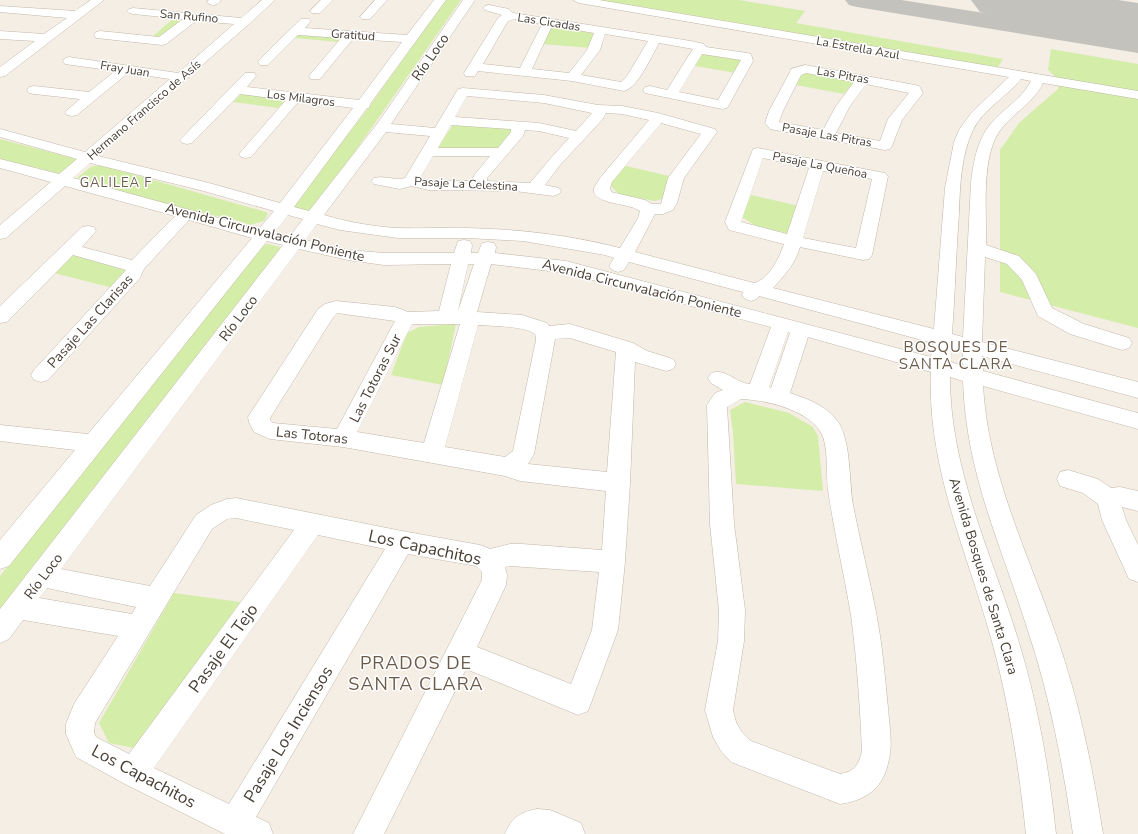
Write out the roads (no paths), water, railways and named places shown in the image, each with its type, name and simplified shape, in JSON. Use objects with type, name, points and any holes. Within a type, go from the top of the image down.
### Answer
[{"type":"street","points":[[3,69],[48,38],[98,0]]},
{"type":"street","name":"Hermano Francisco de Asís","points":[[0,234],[269,0]]},
{"type":"street","points":[[316,11],[327,0]]},
{"type":"street","points":[[366,17],[381,0]]},
{"type":"street","name":"Río Loco","points":[[0,558],[284,208],[364,105],[410,39],[440,0]]},
{"type":"street","name":"Río Loco","points":[[0,630],[19,607],[382,127],[469,0]]},
{"type":"street","name":"La Estrella Azul","points":[[579,0],[1138,95]]},
{"type":"street","name":"Las Cicadas","points":[[489,8],[507,12],[510,16],[595,29],[610,5]]},
{"type":"street","points":[[0,9],[78,15]]},
{"type":"street","name":"San Rufino","points":[[133,11],[245,22]]},
{"type":"street","points":[[411,181],[444,127],[468,78],[502,20],[510,16]]},
{"type":"street","points":[[100,35],[162,41],[193,17]]},
{"type":"street","points":[[264,62],[305,21]]},
{"type":"street","points":[[524,72],[546,26],[552,22]]},
{"type":"street","points":[[572,77],[589,58],[598,41],[595,29],[700,47],[702,50]]},
{"type":"street","name":"Gratitud","points":[[296,31],[410,39]]},
{"type":"street","points":[[650,90],[672,93],[722,105],[746,61],[768,32]]},
{"type":"street","points":[[315,76],[351,34]]},
{"type":"street","points":[[0,35],[48,38]]},
{"type":"street","points":[[468,78],[524,72],[572,77],[624,87],[632,78],[655,39]]},
{"type":"street","points":[[672,93],[696,52],[702,50],[754,49]]},
{"type":"street","name":"Las Pitras","points":[[882,82],[891,53]]},
{"type":"street","name":"Fray Juan","points":[[69,62],[111,66],[124,70],[181,77]]},
{"type":"street","name":"Las Pitras","points":[[805,69],[882,82],[910,88],[915,91]]},
{"type":"street","name":"Pasaje Las Pitras","points":[[805,69],[796,72],[776,111],[772,123],[775,126],[885,146],[895,119],[913,97],[915,91]]},
{"type":"street","points":[[72,112],[124,70]]},
{"type":"street","name":"Avenida Bosques de Santa Clara","points":[[1017,75],[1009,87],[974,117],[969,124],[962,141],[958,159],[951,219],[940,367],[943,428],[953,476],[967,529],[996,610],[1016,681],[1031,760],[1041,834]]},
{"type":"street","points":[[187,140],[238,90],[250,76]]},
{"type":"street","points":[[468,78],[544,99],[598,109],[605,108],[631,112],[710,132],[676,178],[667,207],[663,209],[648,209],[639,203],[606,196],[602,193],[602,188],[605,181],[657,119]]},
{"type":"street","points":[[1039,78],[1035,88],[1029,96],[999,121],[987,139],[981,162],[972,376],[976,420],[991,493],[1040,626],[1066,713],[1076,758],[1088,834]]},
{"type":"street","points":[[828,136],[835,118],[845,100],[863,79]]},
{"type":"street","points":[[34,90],[92,96]]},
{"type":"street","name":"Los Milagros","points":[[238,90],[364,105]]},
{"type":"street","points":[[246,154],[296,97]]},
{"type":"street","points":[[534,189],[555,162],[598,115],[598,109]]},
{"type":"street","points":[[382,127],[518,126],[539,127],[578,136]]},
{"type":"street","points":[[478,185],[480,176],[518,132],[518,126]]},
{"type":"street","name":"Avenida Circunvalación Poniente","points":[[0,133],[89,158],[171,177],[284,208],[340,226],[384,232],[417,234],[491,234],[559,240],[624,255],[1138,390]]},
{"type":"street","points":[[428,152],[501,152]]},
{"type":"street","name":"Pasaje La Queñoa","points":[[758,152],[817,165],[880,176],[863,255],[794,241],[735,226],[733,222],[758,152]]},
{"type":"street","name":"Avenida Circunvalación Poniente","points":[[1,165],[262,235],[348,255],[384,259],[485,258],[532,262],[566,267],[743,313],[1138,421]]},
{"type":"street","points":[[743,313],[754,289],[764,287],[781,269],[788,258],[817,165]]},
{"type":"street","name":"Pasaje La Celestina","points":[[379,181],[400,184],[411,181],[429,185],[478,185],[534,189],[553,192]]},
{"type":"street","points":[[611,278],[646,218],[648,209]]},
{"type":"street","name":"Pasaje Las Clarisas","points":[[41,374],[134,274],[136,267],[186,214]]},
{"type":"street","points":[[0,317],[88,231]]},
{"type":"street","points":[[447,316],[467,233]]},
{"type":"street","points":[[432,453],[491,234]]},
{"type":"street","points":[[977,248],[1013,260],[1030,278],[1045,312],[1077,329],[1122,343]]},
{"type":"street","points":[[70,249],[136,267]]},
{"type":"street","name":"Las Totoras","points":[[545,333],[540,328],[522,322],[447,316],[406,318],[395,314],[341,307],[328,310],[259,417],[259,423],[270,431],[343,438],[508,467],[520,472],[619,483]]},
{"type":"street","name":"Las Totoras Sur","points":[[343,438],[406,318]]},
{"type":"street","points":[[758,394],[781,324]]},
{"type":"street","points":[[758,394],[801,329]]},
{"type":"street","points":[[508,467],[523,454],[546,340],[545,333],[570,331],[626,348],[640,356],[666,364]]},
{"type":"street","points":[[460,653],[578,701],[605,630],[614,562],[626,348]]},
{"type":"street","points":[[718,378],[758,394],[815,413],[825,420],[832,430],[839,488],[870,656],[876,752],[875,762],[865,779],[856,787],[848,789],[840,789],[741,752],[727,735],[720,717],[721,693],[731,641],[732,610],[722,524],[717,405],[722,398],[758,394]]},
{"type":"street","points":[[0,433],[92,443]]},
{"type":"street","points":[[1068,479],[1090,486],[1108,498],[1138,501]]},
{"type":"street","points":[[1108,498],[1114,520],[1138,571]]},
{"type":"street","name":"Los Capachitos","points":[[246,828],[134,773],[86,747],[80,734],[80,724],[84,714],[154,599],[204,522],[214,513],[227,508],[236,508],[402,542],[480,556],[489,560],[495,574],[495,583],[368,834]]},
{"type":"street","name":"Pasaje El Tejo","points":[[134,773],[313,523]]},
{"type":"street","name":"Pasaje Los Inciensos","points":[[246,828],[402,542]]},
{"type":"street","points":[[489,560],[510,555],[522,555],[614,562]]},
{"type":"street","points":[[42,576],[154,599]]},
{"type":"street","points":[[19,607],[137,627]]},
{"type":"street","points":[[520,834],[528,827],[544,823],[570,834]]},
{"type":"district","name":"GALILEA F","points":[[116,182]]},
{"type":"district","name":"BOSQUES DE SANTA CLARA","points":[[956,356]]},
{"type":"district","name":"PRADOS DE SANTA CLARA","points":[[416,673]]}]
